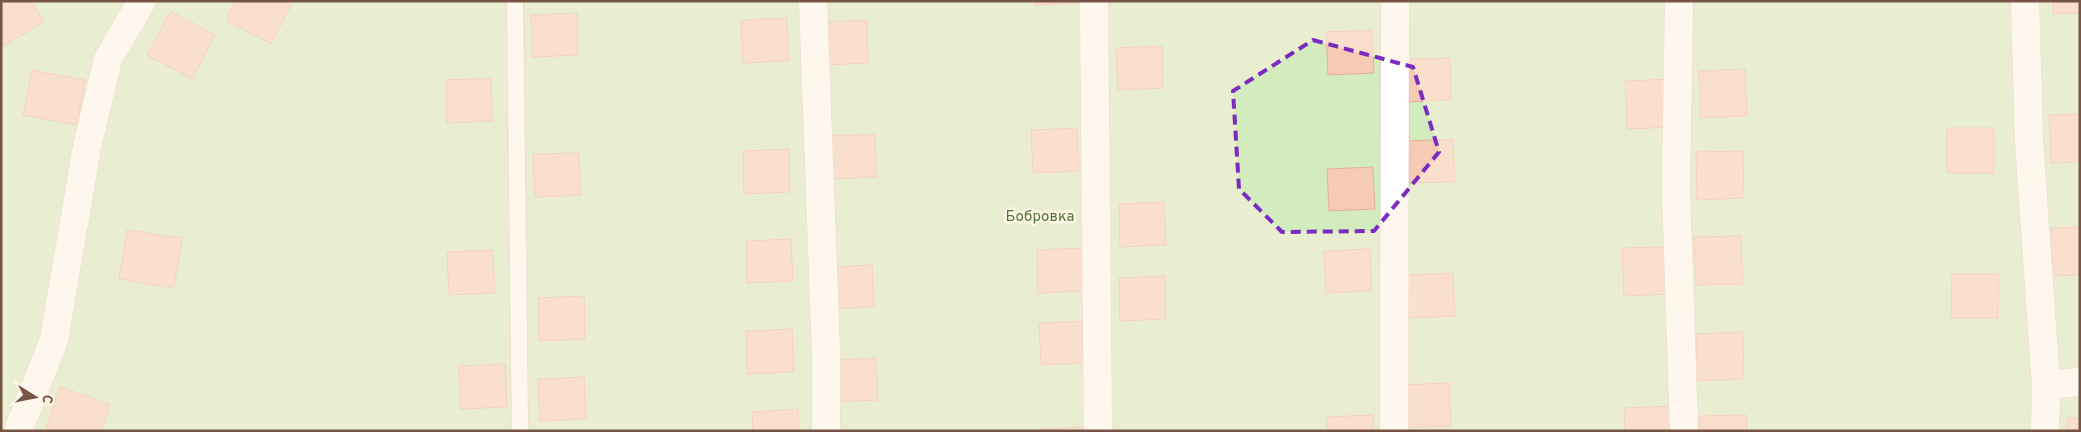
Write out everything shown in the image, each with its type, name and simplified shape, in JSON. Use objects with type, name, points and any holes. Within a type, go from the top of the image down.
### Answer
[{"type":"street","points":[[18,431],[54,340],[87,147],[108,59],[142,1]]},
{"type":"street","points":[[813,1],[826,353],[826,431]]},
{"type":"street","points":[[1094,1],[1098,431]]},
{"type":"street","points":[[1394,431],[1395,1]]},
{"type":"street","points":[[1679,1],[1676,189],[1684,431]]},
{"type":"street","points":[[2026,1],[2029,141],[2046,385],[2045,431]]},
{"type":"street","points":[[2046,385],[2080,382]]},
{"type":"lane","points":[[515,1],[520,431]]},
{"type":"highlighted area","points":[[1313,40],[1413,67],[1439,152],[1374,231],[1282,232],[1239,189],[1233,91]]},
{"type":"green space","name":"Бобровка","points":[[1,1],[2080,1],[2080,431],[1,431]]},
{"type":"building","points":[[1,1],[31,1],[44,22],[1,47]]},
{"type":"building","points":[[236,1],[293,1],[271,44],[226,20]]},
{"type":"building","points":[[1035,1],[1081,1],[1081,3],[1035,5]]},
{"type":"building","points":[[2053,1],[2080,1],[2080,13],[2053,14]]},
{"type":"building","points":[[171,11],[215,35],[192,79],[147,55]]},
{"type":"building","points":[[577,13],[578,55],[532,57],[531,15]]},
{"type":"building","points":[[787,18],[789,61],[743,63],[741,20]]},
{"type":"building","points":[[867,20],[868,63],[823,65],[821,22]]},
{"type":"building","points":[[1372,30],[1374,73],[1328,75],[1326,32]]},
{"type":"building","points":[[1162,46],[1163,88],[1118,90],[1116,48]]},
{"type":"building","points":[[1450,58],[1451,100],[1405,102],[1403,59]]},
{"type":"building","points":[[1745,69],[1747,116],[1700,118],[1699,71]]},
{"type":"building","points":[[32,70],[85,80],[77,125],[23,115]]},
{"type":"building","points":[[491,78],[493,121],[447,123],[446,80]]},
{"type":"building","points":[[1672,79],[1673,127],[1627,129],[1625,81]]},
{"type":"building","points":[[2080,114],[2080,162],[2051,163],[2049,115]]},
{"type":"building","points":[[1077,128],[1079,171],[1033,173],[1031,130]]},
{"type":"building","points":[[1947,128],[1994,128],[1994,173],[1947,173]]},
{"type":"building","points":[[875,134],[877,177],[831,179],[829,136]]},
{"type":"building","points":[[1453,139],[1455,182],[1409,183],[1407,141]]},
{"type":"building","points":[[789,149],[790,192],[744,194],[743,151]]},
{"type":"building","points":[[1743,151],[1744,198],[1697,200],[1696,152]]},
{"type":"building","points":[[579,153],[581,195],[535,197],[533,154]]},
{"type":"building","points":[[1373,167],[1375,209],[1329,211],[1327,169]]},
{"type":"building","points":[[1164,202],[1166,245],[1120,247],[1119,204]]},
{"type":"building","points":[[2080,227],[2080,275],[2052,276],[2051,228]]},
{"type":"building","points":[[127,230],[182,238],[174,288],[119,279]]},
{"type":"building","points":[[1741,236],[1743,284],[1696,285],[1694,237]]},
{"type":"building","points":[[791,239],[793,281],[747,283],[746,241]]},
{"type":"building","points":[[1669,247],[1670,294],[1624,296],[1622,248]]},
{"type":"building","points":[[1083,248],[1085,291],[1038,293],[1037,250]]},
{"type":"building","points":[[1370,249],[1372,291],[1326,293],[1324,251]]},
{"type":"building","points":[[493,250],[495,293],[449,295],[447,252]]},
{"type":"building","points":[[872,265],[874,307],[828,309],[826,267]]},
{"type":"building","points":[[1453,273],[1455,316],[1409,318],[1407,275]]},
{"type":"building","points":[[1952,274],[1999,274],[1998,318],[1951,318]]},
{"type":"building","points":[[1165,276],[1166,319],[1120,321],[1119,278]]},
{"type":"building","points":[[584,296],[585,339],[539,341],[538,298]]},
{"type":"building","points":[[1085,321],[1086,363],[1041,365],[1039,323]]},
{"type":"building","points":[[792,329],[794,372],[747,374],[746,331]]},
{"type":"building","points":[[1743,332],[1744,379],[1697,381],[1696,334]]},
{"type":"building","points":[[876,358],[878,400],[832,402],[830,360]]},
{"type":"building","points":[[505,364],[507,407],[460,409],[459,366]]},
{"type":"building","points":[[584,377],[586,419],[540,421],[538,379]]},
{"type":"building","points":[[1449,383],[1451,426],[1404,428],[1403,385]]},
{"type":"building","points":[[60,387],[110,404],[101,431],[45,431]]},
{"type":"building","points":[[1671,406],[1672,431],[1625,431],[1624,408]]},
{"type":"building","points":[[798,409],[799,431],[753,431],[752,412]]},
{"type":"building","points":[[1373,415],[1373,431],[1327,431],[1327,417]]},
{"type":"building","points":[[1746,415],[1747,431],[1700,431],[1699,416]]},
{"type":"building","points":[[2067,418],[2080,418],[2080,431],[2067,431]]},
{"type":"building","points":[[1086,427],[1086,431],[1040,431],[1040,429]]}]
